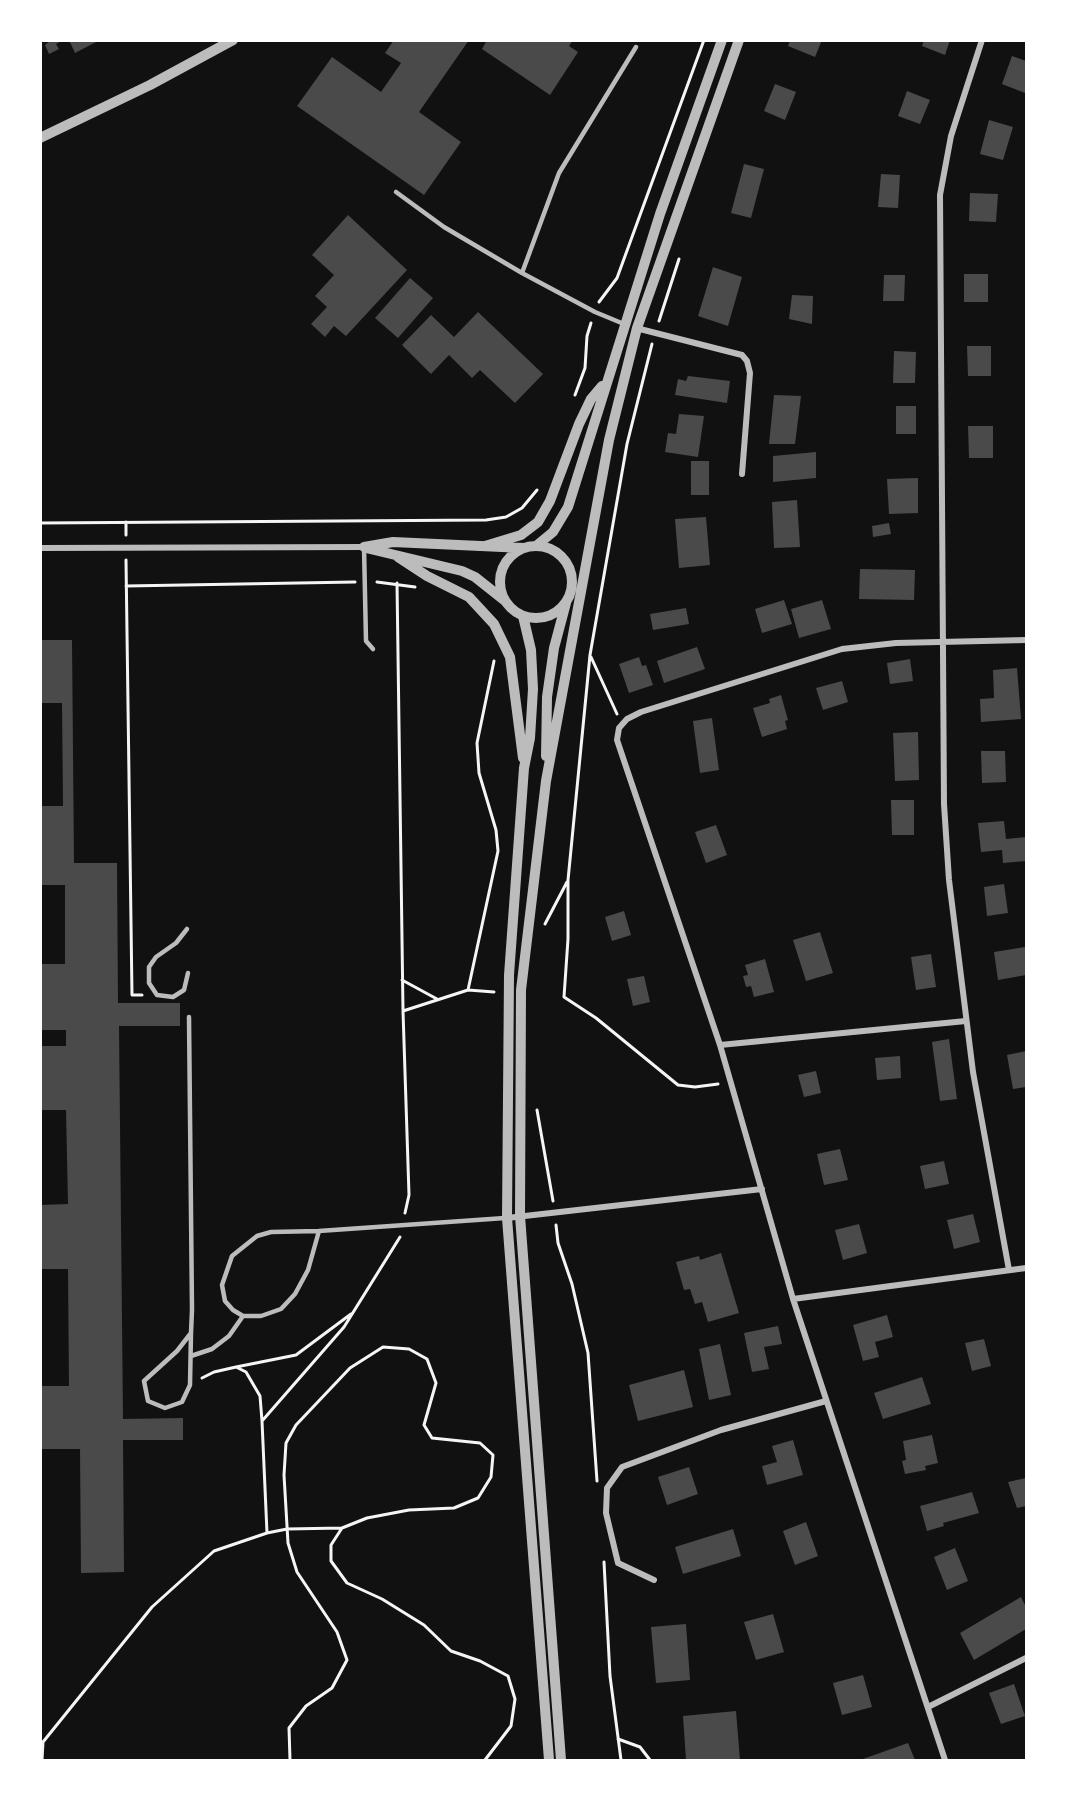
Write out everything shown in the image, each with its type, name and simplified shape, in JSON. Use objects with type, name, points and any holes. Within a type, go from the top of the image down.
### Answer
[{"type":"street","points":[[40,138],[150,85],[233,40]]},
{"type":"street","points":[[506,602],[500,588],[502,571],[510,557],[553,532],[568,507],[624,324],[722,40]]},
{"type":"street","points":[[561,1761],[520,1216],[521,990],[546,781],[596,504],[637,328],[739,40]]},
{"type":"street","points":[[981,40],[951,136],[940,195],[944,804],[949,880],[966,1021],[1009,1270]]},
{"type":"street","points":[[624,324],[742,355],[747,361],[750,373],[742,474]]},
{"type":"street","points":[[485,546],[521,535],[538,522],[550,501],[591,399],[606,381]]},
{"type":"street","points":[[40,548],[364,547],[393,542],[550,548],[561,555],[569,567],[573,580]]},
{"type":"street","points":[[364,547],[398,557],[429,561],[462,571],[481,581],[523,616],[547,617],[567,603]]},
{"type":"street","points":[[546,781],[547,697],[554,648],[573,580],[587,553]]},
{"type":"street","points":[[398,557],[427,576],[469,597],[484,610],[494,624],[510,657],[524,768]]},
{"type":"street","points":[[523,616],[531,650],[533,689],[530,738],[524,768],[509,975],[507,1218],[549,1761]]},
{"type":"street","points":[[945,1761],[793,1299],[732,1082],[617,740],[622,724],[627,718],[641,712],[842,649],[944,642],[1026,640]]},
{"type":"street","points":[[720,1045],[966,1021]]},
{"type":"street","points":[[507,1218],[762,1189]]},
{"type":"street","points":[[793,1299],[1026,1268]]},
{"type":"street","points":[[654,1580],[618,1563],[606,1513],[607,1488],[622,1467],[721,1430],[826,1401]]},
{"type":"street","points":[[928,1707],[1026,1658]]},
{"type":"lane","points":[[522,273],[559,173],[636,47]]},
{"type":"lane","points":[[396,192],[444,227],[522,273],[595,312],[624,324]]},
{"type":"lane","points":[[364,547],[366,640],[372,650]]},
{"type":"lane","points":[[187,929],[176,943],[156,957],[149,967],[148,983],[157,995],[173,997],[184,990],[188,973]]},
{"type":"lane","points":[[189,1017],[191,1333],[190,1384],[182,1401],[165,1408],[148,1401],[144,1381],[177,1351],[191,1333]]},
{"type":"lane","points":[[319,1231],[308,1270],[295,1294],[281,1309],[261,1317],[243,1316],[225,1301],[222,1285],[232,1256],[257,1236],[271,1232],[319,1231],[507,1218]]},
{"type":"lane","points":[[191,1356],[212,1349],[229,1336],[243,1316]]},
{"type":"path","points":[[573,401],[585,368],[587,336],[595,312],[602,296],[617,278],[704,40]]},
{"type":"path","points":[[681,253],[656,333],[627,444],[590,655],[568,880],[568,939],[564,997],[596,1018],[678,1085],[695,1087],[732,1082]]},
{"type":"path","points":[[40,523],[486,520],[506,518],[522,508],[539,486]]},
{"type":"path","points":[[126,522],[132,996],[157,995]]},
{"type":"path","points":[[126,586],[397,583],[402,980],[409,1195],[400,1237],[344,1327],[262,1421]]},
{"type":"path","points":[[590,655],[622,724]]},
{"type":"path","points":[[468,990],[498,851],[496,830],[479,773],[477,743],[495,663]]},
{"type":"path","points":[[544,925],[568,880]]},
{"type":"path","points":[[402,980],[438,1000]]},
{"type":"path","points":[[403,1011],[468,990],[499,993]]},
{"type":"path","points":[[535,1102],[552,1183],[558,1243],[572,1284],[588,1353],[598,1485]]},
{"type":"path","points":[[190,1384],[214,1372],[296,1355],[354,1311]]},
{"type":"path","points":[[42,1761],[42,1742],[152,1607],[214,1551],[287,1528],[342,1528],[367,1518],[409,1509],[454,1508],[478,1498],[491,1477],[493,1455],[480,1443],[432,1438],[424,1425],[436,1383],[427,1359],[409,1349],[383,1347],[350,1368],[296,1425],[286,1443],[284,1475],[287,1528],[288,1543],[297,1572],[337,1632],[347,1660],[332,1688],[306,1706],[289,1728],[290,1761]]},
{"type":"path","points":[[236,1367],[246,1372],[253,1380],[260,1396],[267,1533]]},
{"type":"path","points":[[342,1528],[331,1545],[331,1561],[346,1582],[382,1599],[424,1625],[451,1651],[480,1661],[508,1676],[515,1699],[511,1726],[485,1761]]},
{"type":"path","points":[[603,1553],[610,1676],[621,1761]]},
{"type":"path","points":[[618,1739],[640,1747],[650,1761]]},
{"type":"building","points":[[51,40],[63,40],[56,44],[59,49],[49,54],[45,45]]},
{"type":"building","points":[[69,40],[100,40],[75,53]]},
{"type":"building","points":[[394,40],[469,40],[419,112],[461,142],[424,195],[297,106],[332,57],[381,92],[401,63],[385,53]]},
{"type":"building","points":[[487,40],[573,40],[569,46],[578,52],[550,95],[482,49]]},
{"type":"building","points":[[790,40],[822,40],[815,57],[788,46]]},
{"type":"building","points":[[924,40],[950,40],[945,55],[922,46]]},
{"type":"building","points":[[1012,56],[1026,61],[1025,93],[1002,84]]},
{"type":"building","points":[[775,84],[796,92],[785,120],[764,111]]},
{"type":"building","points":[[907,91],[930,100],[920,124],[898,116]]},
{"type":"building","points":[[989,120],[1013,127],[1003,160],[980,154]]},
{"type":"building","points":[[744,164],[764,169],[751,218],[731,213]]},
{"type":"building","points":[[881,174],[900,175],[898,208],[878,207]]},
{"type":"building","points":[[970,193],[998,194],[996,222],[969,221]]},
{"type":"building","points":[[348,215],[407,270],[346,336],[334,326],[325,337],[311,324],[327,307],[315,296],[334,275],[312,255]]},
{"type":"building","points":[[713,267],[742,277],[728,326],[698,316]]},
{"type":"building","points":[[964,274],[988,274],[988,302],[964,302]]},
{"type":"building","points":[[884,275],[905,275],[904,301],[883,301]]},
{"type":"building","points":[[410,278],[433,298],[398,338],[375,318]]},
{"type":"building","points":[[792,295],[813,296],[812,324],[789,319]]},
{"type":"building","points":[[478,312],[543,374],[515,403],[480,370],[472,378],[449,355],[431,374],[402,345],[431,315],[454,337]]},
{"type":"building","points":[[967,346],[991,346],[991,376],[968,376]]},
{"type":"building","points":[[894,351],[916,352],[915,383],[893,383]]},
{"type":"building","points":[[688,376],[730,381],[727,403],[675,395],[678,379],[686,381]]},
{"type":"building","points":[[774,395],[801,396],[795,444],[769,444]]},
{"type":"building","points":[[896,406],[916,406],[916,434],[896,434]]},
{"type":"building","points":[[679,414],[704,416],[698,457],[665,452],[668,433],[676,434]]},
{"type":"building","points":[[968,426],[993,426],[993,458],[969,458]]},
{"type":"building","points":[[816,452],[816,478],[773,482],[773,456]]},
{"type":"building","points":[[691,461],[709,461],[709,495],[691,495]]},
{"type":"building","points":[[918,478],[918,513],[889,514],[887,479]]},
{"type":"building","points":[[797,500],[800,547],[774,548],[772,502]]},
{"type":"building","points":[[706,517],[710,565],[679,568],[675,519]]},
{"type":"building","points":[[889,523],[891,534],[873,537],[872,526]]},
{"type":"building","points":[[860,569],[915,570],[914,600],[859,599]]},
{"type":"building","points":[[784,600],[792,624],[762,633],[755,609]]},
{"type":"building","points":[[822,600],[831,629],[799,638],[791,609]]},
{"type":"building","points":[[686,608],[689,624],[653,630],[650,614]]},
{"type":"building","points":[[40,640],[72,640],[74,863],[117,863],[118,1003],[180,1003],[180,1026],[119,1026],[123,1419],[183,1418],[183,1440],[123,1440],[124,1572],[81,1573],[80,1449],[40,1449],[40,1386],[69,1386],[68,1269],[40,1269],[40,1205],[68,1204],[66,1110],[40,1110],[40,1046],[66,1046],[66,1030],[40,1030],[40,964],[65,964],[65,885],[40,885],[40,806],[63,806],[62,703],[40,703]]},
{"type":"building","points":[[697,647],[705,669],[664,683],[657,661]]},
{"type":"building","points":[[639,657],[642,666],[646,665],[653,685],[629,693],[619,664]]},
{"type":"building","points":[[910,659],[913,681],[890,684],[887,663]]},
{"type":"building","points":[[1017,668],[1021,719],[981,722],[980,699],[994,698],[993,670]]},
{"type":"building","points":[[842,681],[848,702],[823,710],[816,688]]},
{"type":"building","points":[[781,695],[788,720],[785,721],[787,729],[762,737],[753,708],[770,703],[769,699]]},
{"type":"building","points":[[712,718],[719,770],[700,773],[693,721]]},
{"type":"building","points":[[918,732],[919,780],[895,781],[893,733]]},
{"type":"building","points":[[981,751],[1005,751],[1006,782],[982,783]]},
{"type":"building","points":[[891,800],[914,800],[914,835],[892,835]]},
{"type":"building","points":[[1004,821],[1006,839],[1026,837],[1026,861],[1003,863],[1002,850],[981,852],[978,823]]},
{"type":"building","points":[[716,825],[727,855],[706,863],[695,832]]},
{"type":"building","points":[[1004,884],[1008,913],[987,916],[984,887]]},
{"type":"building","points":[[624,911],[631,935],[612,941],[605,917]]},
{"type":"building","points":[[820,932],[833,973],[806,981],[793,940]]},
{"type":"building","points":[[1025,947],[1026,975],[998,980],[994,952]]},
{"type":"building","points":[[931,954],[936,987],[916,990],[911,957]]},
{"type":"building","points":[[765,959],[774,992],[754,997],[751,986],[746,987],[743,976],[748,975],[745,965]]},
{"type":"building","points":[[644,976],[650,1002],[633,1006],[627,979]]},
{"type":"building","points":[[949,1039],[957,1099],[940,1101],[932,1042]]},
{"type":"building","points":[[1026,1051],[1026,1087],[1013,1089],[1007,1055]]},
{"type":"building","points":[[900,1056],[901,1078],[877,1080],[875,1058]]},
{"type":"building","points":[[816,1071],[821,1093],[804,1097],[798,1075]]},
{"type":"building","points":[[840,1149],[848,1180],[824,1185],[817,1154]]},
{"type":"building","points":[[944,1161],[949,1184],[925,1189],[920,1166]]},
{"type":"building","points":[[973,1214],[980,1242],[954,1249],[947,1220]]},
{"type":"building","points":[[859,1224],[867,1253],[843,1260],[835,1230]]},
{"type":"building","points":[[721,1253],[739,1313],[708,1322],[702,1302],[695,1304],[690,1289],[684,1290],[676,1262],[699,1256],[700,1260]]},
{"type":"building","points":[[887,1315],[893,1337],[875,1342],[879,1357],[863,1361],[853,1325]]},
{"type":"building","points":[[778,1326],[782,1344],[764,1347],[769,1369],[752,1372],[744,1333]]},
{"type":"building","points":[[984,1339],[991,1366],[972,1371],[965,1343]]},
{"type":"building","points":[[720,1344],[731,1395],[709,1400],[699,1349]]},
{"type":"building","points":[[684,1370],[693,1407],[638,1421],[629,1385]]},
{"type":"building","points":[[922,1377],[931,1404],[883,1419],[874,1393]]},
{"type":"building","points":[[932,1435],[938,1463],[925,1466],[926,1470],[905,1474],[902,1461],[906,1460],[903,1441]]},
{"type":"building","points":[[793,1440],[803,1475],[767,1485],[762,1466],[777,1462],[772,1446]]},
{"type":"building","points":[[689,1467],[698,1494],[667,1505],[658,1477]]},
{"type":"building","points":[[1026,1478],[1026,1506],[1017,1508],[1008,1482]]},
{"type":"building","points":[[972,1492],[979,1513],[943,1523],[944,1526],[927,1531],[920,1506]]},
{"type":"building","points":[[806,1522],[818,1556],[795,1565],[783,1531]]},
{"type":"building","points":[[733,1529],[741,1556],[683,1574],[675,1547]]},
{"type":"building","points":[[955,1548],[968,1581],[947,1590],[934,1557]]},
{"type":"building","points":[[1021,1597],[1026,1607],[1026,1629],[974,1660],[960,1633]]},
{"type":"building","points":[[773,1614],[784,1652],[756,1660],[744,1622]]},
{"type":"building","points":[[686,1624],[690,1680],[656,1683],[651,1627]]},
{"type":"building","points":[[863,1675],[872,1707],[842,1715],[833,1683]]},
{"type":"building","points":[[1014,1684],[1025,1716],[1001,1724],[989,1693]]},
{"type":"building","points":[[736,1711],[740,1760],[686,1760],[683,1716]]},
{"type":"building","points":[[908,1743],[915,1760],[860,1760]]}]
